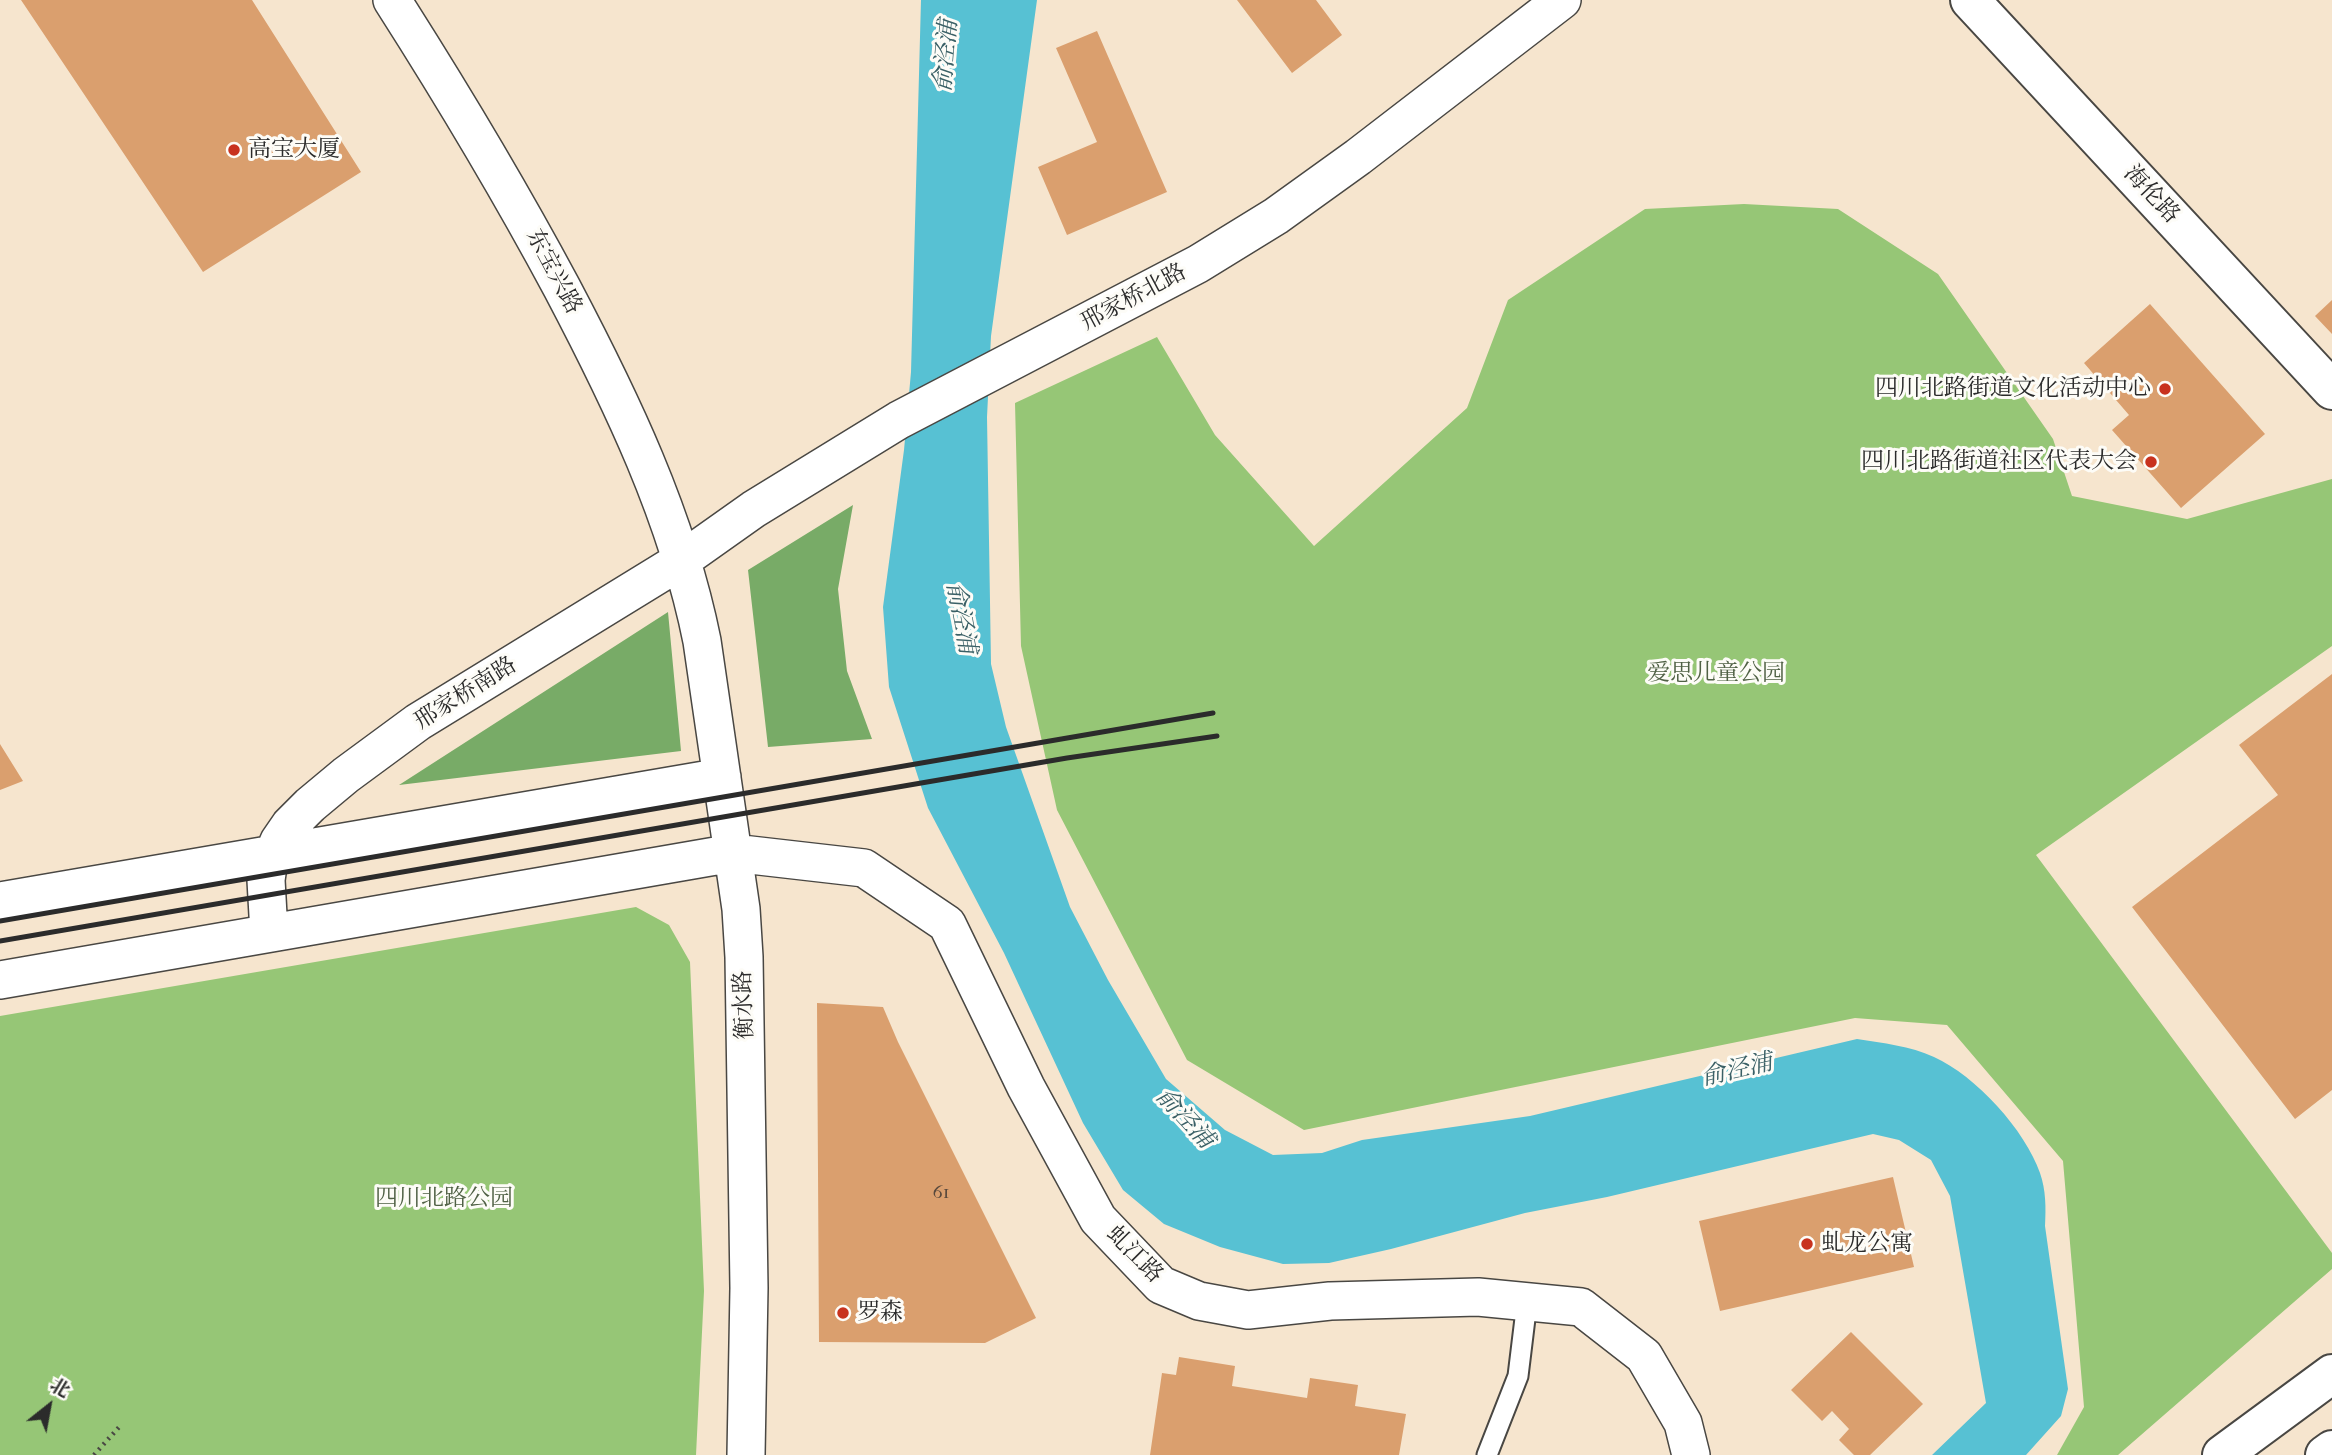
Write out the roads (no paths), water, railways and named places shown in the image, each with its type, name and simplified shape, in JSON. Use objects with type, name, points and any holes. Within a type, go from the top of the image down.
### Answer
[{"type":"street","name":"东宝兴路","points":[[392,0],[476,134],[589,339],[634,434],[682,560]]},
{"type":"street","name":"邢家桥北路","points":[[682,560],[754,509],[899,420],[1198,264],[1276,216],[1358,158],[1562,0]]},
{"type":"street","name":"海伦路","points":[[1969,0],[2332,390]]},
{"type":"street","name":"衡水路","points":[[682,560],[702,641],[741,909],[746,1010],[750,1288],[746,1455]]},
{"type":"street","name":"邢家桥南路","points":[[269,933],[265,890],[272,854],[290,825],[310,805],[418,722],[682,560]]},
{"type":"street","points":[[0,901],[722,777]]},
{"type":"street","name":"虬江路","points":[[269,933],[733,853],[864,869],[947,925],[1026,1087],[1098,1219],[1161,1285],[1199,1301],[1248,1310],[1330,1301],[1478,1297],[1581,1307],[1644,1356],[1683,1423],[1691,1455]]},
{"type":"street","points":[[0,980],[269,933]]},
{"type":"street","points":[[2222,1455],[2332,1374]]},
{"type":"street","points":[[2325,1455],[2332,1450]]},
{"type":"lane","points":[[1487,1455],[1518,1376],[1527,1302]]},
{"type":"water","name":"俞泾浦","points":[[921,0],[1037,0],[991,336],[987,417],[991,664],[1006,727],[1070,907],[1108,980],[1166,1079],[1225,1130],[1273,1155],[1322,1153],[1362,1140],[1530,1116],[1857,1039],[1925,1053],[1966,1077],[1997,1106],[2023,1139],[2042,1179],[2045,1226],[2068,1389],[2061,1416],[2026,1455],[1932,1455],[1986,1403],[1950,1196],[1931,1160],[1899,1140],[1873,1134],[1607,1197],[1525,1213],[1329,1263],[1283,1264],[1220,1247],[1164,1224],[1123,1190],[1083,1123],[1004,953],[928,808],[889,687],[883,607],[904,450],[911,372]]},
{"type":"railway","points":[[0,921],[1213,713]]},
{"type":"railway","points":[[0,941],[1067,758],[1217,736]]},
{"type":"place","name":"高宝大厦","points":[[234,150]]},
{"type":"place","name":"四川北路街道文化活动中心","points":[[2165,389]]},
{"type":"place","name":"四川北路街道社区代表大会","points":[[2151,462]]},
{"type":"place","name":"虬龙公寓","points":[[1807,1244]]},
{"type":"place","name":"罗森","points":[[843,1313]]},
{"type":"park label","name":"爱思儿童公园","points":[[1716,674]]},
{"type":"park label","name":"四川北路公园","points":[[444,1199]]}]
